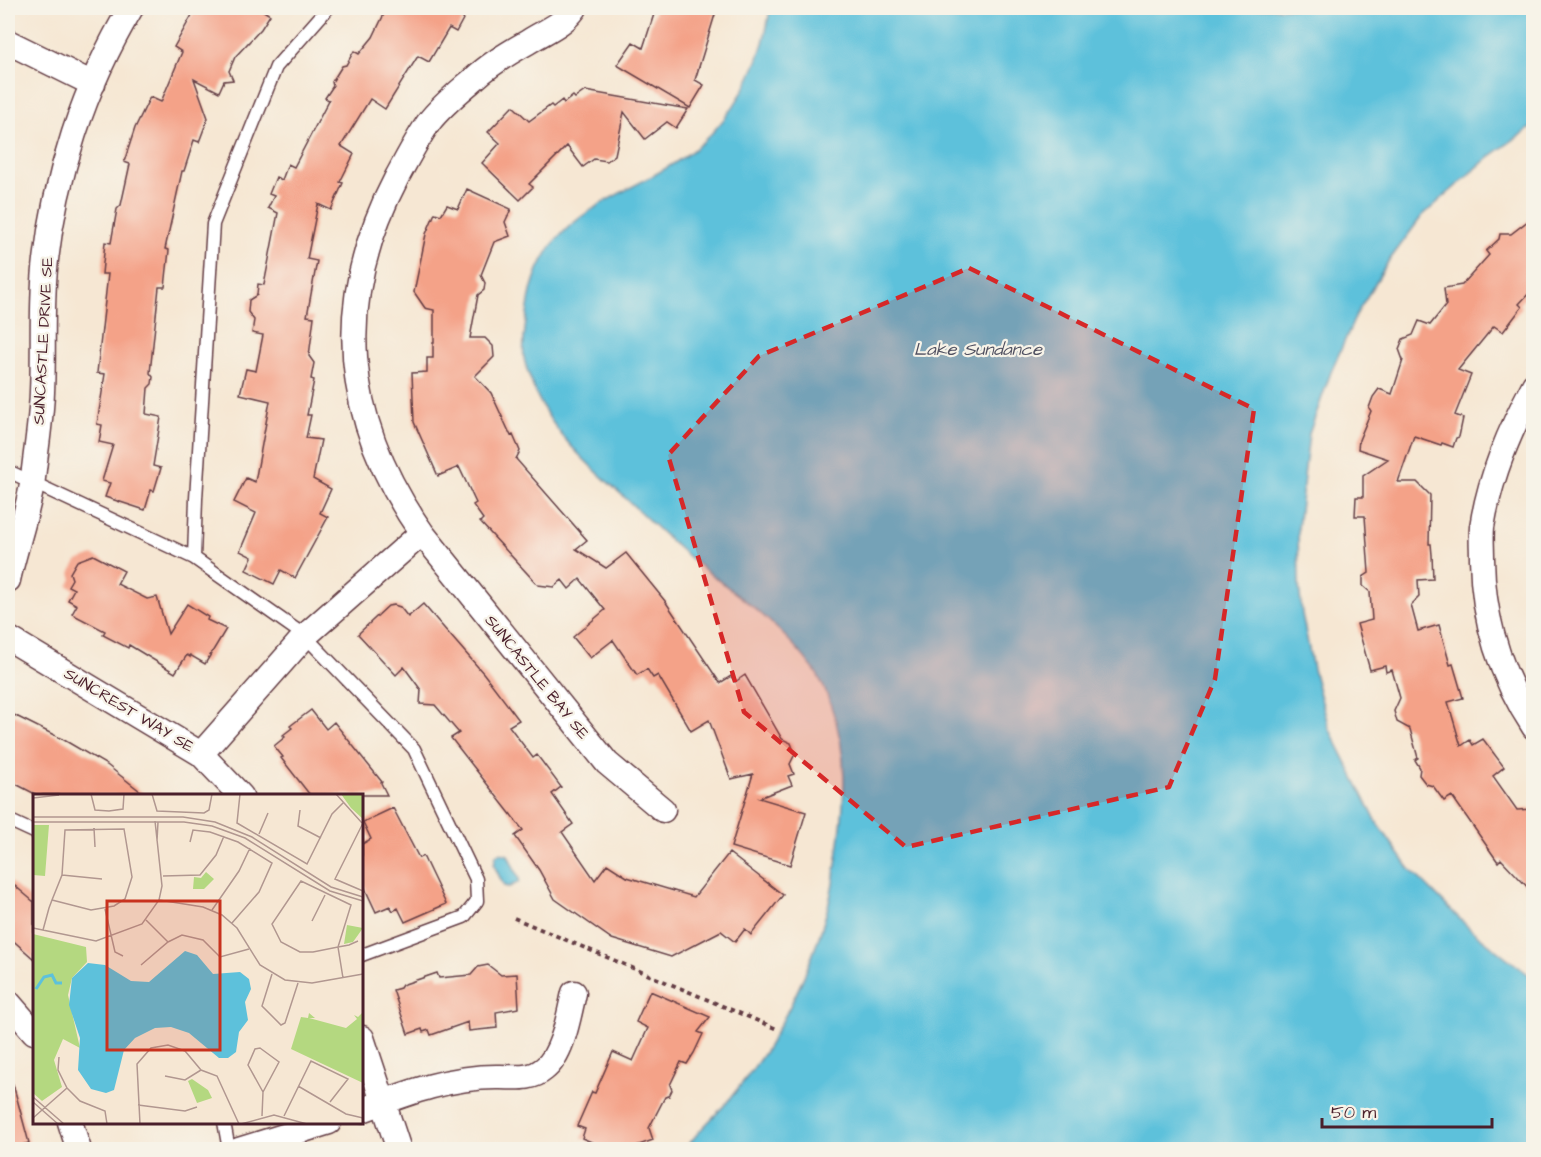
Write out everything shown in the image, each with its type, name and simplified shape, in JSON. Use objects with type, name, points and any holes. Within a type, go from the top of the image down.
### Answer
[{"type":"street","name":"SUNCASTLE DRIVE SE","points":[[8,580],[33,481],[42,392],[42,314],[50,232],[76,129],[93,84],[131,8]]},
{"type":"street","name":"SUNCASTLE BAY SE","points":[[575,8],[559,24],[477,75],[430,122],[381,210],[362,267],[354,327],[359,387],[365,419],[375,449],[398,498],[422,533],[607,763],[663,810]]},
{"type":"street","points":[[8,42],[93,84]]},
{"type":"street","points":[[1533,385],[1503,449],[1490,490],[1482,529],[1483,581],[1488,620],[1500,659],[1521,708],[1533,727]]},
{"type":"street","points":[[201,754],[305,636],[422,533]]},
{"type":"street","name":"SUNCREST WAY SE","points":[[8,638],[201,754],[240,794]]},
{"type":"street","points":[[363,1110],[453,1080],[529,1077],[544,1069],[555,1058],[567,1025],[574,993]]},
{"type":"street","points":[[8,1002],[33,1031]]},
{"type":"street","points":[[363,1041],[399,1149]]},
{"type":"street","points":[[71,1124],[79,1149]]},
{"type":"street","points":[[239,1149],[322,1124]]},
{"type":"lane","points":[[194,558],[213,224],[276,67],[328,8]]},
{"type":"lane","points":[[8,471],[194,558],[305,636],[414,749],[476,879],[477,901],[464,917],[363,955]]},
{"type":"lane","points":[[8,820],[33,832]]},
{"type":"lane","points":[[224,1124],[229,1149]]},
{"type":"path","points":[[514,918],[777,1029]]},
{"type":"highlighted area","points":[[969,268],[1254,409],[1215,679],[1169,787],[906,847],[744,712],[668,455],[759,356]]},
{"type":"water","name":"Lake Sundance","points":[[770,8],[1533,8],[1533,126],[1489,157],[1422,216],[1388,262],[1357,313],[1331,372],[1309,434],[1298,528],[1302,614],[1313,669],[1329,728],[1376,821],[1409,868],[1471,930],[1533,978],[1533,1149],[686,1149],[728,1101],[766,1050],[793,1001],[815,949],[830,900],[840,837],[844,799],[841,742],[822,683],[803,655],[762,614],[670,540],[593,469],[556,428],[537,396],[530,378],[524,358],[524,340],[528,308],[537,271],[554,243],[575,221],[686,156],[711,134],[734,106],[751,76],[763,43]]},
{"type":"water","points":[[500,853],[508,855],[519,879],[519,882],[509,887],[504,886],[494,865],[496,855]]},
{"type":"building","points":[[196,8],[259,8],[270,15],[261,29],[235,57],[229,71],[233,80],[224,81],[219,92],[194,79],[208,118],[199,142],[194,140],[184,171],[182,171],[165,249],[169,250],[165,287],[159,287],[150,373],[153,377],[152,384],[148,388],[146,414],[161,417],[153,466],[161,468],[145,510],[105,497],[110,483],[102,481],[113,445],[99,442],[102,425],[97,424],[105,374],[97,373],[108,274],[102,274],[105,242],[111,243],[117,209],[121,205],[130,164],[124,162],[135,128],[150,97],[161,102],[182,52],[174,47]]},
{"type":"building","points":[[387,8],[469,8],[456,32],[449,28],[429,62],[418,56],[385,109],[370,99],[341,146],[354,154],[340,182],[343,183],[331,210],[318,204],[307,259],[317,261],[307,316],[314,317],[309,356],[314,363],[311,379],[314,380],[307,415],[311,415],[306,438],[321,440],[313,479],[331,489],[320,513],[328,517],[295,578],[281,570],[274,584],[246,570],[252,557],[240,551],[256,513],[234,502],[246,478],[255,482],[270,401],[240,394],[246,369],[256,371],[263,335],[252,333],[254,320],[248,312],[249,300],[257,295],[258,284],[264,285],[278,213],[268,208],[274,196],[269,194],[276,177],[282,180],[288,164],[294,167],[329,100],[325,98],[342,66],[346,65],[354,51],[359,54],[373,37]]},
{"type":"building","points":[[656,8],[717,8],[695,80],[704,85],[690,108],[617,65],[633,42],[643,48]]},
{"type":"building","points":[[585,91],[688,109],[676,128],[667,122],[645,139],[624,112],[615,155],[607,161],[594,159],[583,167],[567,146],[529,184],[533,187],[520,200],[482,163],[500,143],[488,132],[513,106],[529,121],[551,105],[553,107],[562,100],[564,103]]},
{"type":"building","points":[[467,189],[511,209],[505,222],[510,236],[494,242],[481,275],[485,283],[484,290],[478,295],[470,338],[485,338],[493,346],[494,357],[475,376],[491,393],[511,436],[513,435],[520,451],[516,459],[587,540],[576,549],[606,568],[626,553],[665,601],[720,683],[731,676],[735,682],[745,675],[782,739],[791,743],[795,754],[790,764],[794,774],[788,776],[792,785],[759,798],[806,812],[790,865],[731,847],[753,774],[731,779],[709,720],[691,731],[658,675],[653,678],[647,669],[637,675],[613,640],[590,658],[573,637],[605,610],[580,579],[569,589],[562,580],[554,587],[538,585],[480,522],[483,519],[473,505],[476,503],[459,467],[438,476],[414,422],[412,373],[427,372],[427,358],[433,358],[434,310],[425,308],[414,292],[426,234],[435,213],[441,215],[447,205],[458,209]]},
{"type":"building","points":[[1533,217],[1533,289],[1519,304],[1522,307],[1503,332],[1494,326],[1458,370],[1471,375],[1455,415],[1463,418],[1459,437],[1456,438],[1453,447],[1414,436],[1398,482],[1417,482],[1430,495],[1429,544],[1431,544],[1433,579],[1418,580],[1419,597],[1411,605],[1418,631],[1439,625],[1450,665],[1453,664],[1463,698],[1448,702],[1461,746],[1470,740],[1473,745],[1483,739],[1504,767],[1493,776],[1517,810],[1533,809],[1533,893],[1501,859],[1498,862],[1452,796],[1444,801],[1433,786],[1426,784],[1419,775],[1420,768],[1415,760],[1418,758],[1410,729],[1397,722],[1394,711],[1400,698],[1392,670],[1386,672],[1385,666],[1370,670],[1357,624],[1372,620],[1370,592],[1363,586],[1363,577],[1369,573],[1365,516],[1355,516],[1356,497],[1363,497],[1363,476],[1388,459],[1358,449],[1359,440],[1371,411],[1369,408],[1373,397],[1379,389],[1392,394],[1403,360],[1399,349],[1403,339],[1413,335],[1419,321],[1430,325],[1446,305],[1444,288],[1462,285],[1489,255],[1486,251],[1499,239],[1500,234],[1511,234]]},
{"type":"building","points":[[93,555],[124,571],[117,584],[147,599],[157,597],[168,634],[187,604],[208,617],[207,620],[226,629],[205,664],[187,655],[175,673],[129,645],[128,648],[103,635],[105,631],[72,614],[77,605],[68,600],[74,589],[68,586],[72,579],[70,573],[77,561]]},
{"type":"building","points":[[423,604],[484,674],[519,720],[509,726],[533,758],[537,755],[561,787],[552,794],[573,824],[562,832],[595,880],[607,864],[627,877],[694,897],[729,853],[783,895],[751,935],[745,929],[735,942],[721,931],[671,957],[612,939],[555,899],[539,870],[515,836],[523,830],[451,738],[459,733],[435,705],[420,704],[421,690],[404,667],[396,675],[358,634],[388,606],[400,607],[408,617]]},
{"type":"building","points":[[311,710],[326,729],[334,722],[382,782],[387,795],[309,794],[274,746],[285,737],[283,735],[292,728],[290,726]]},
{"type":"building","points":[[8,712],[107,765],[144,794],[35,794],[8,780]]},
{"type":"building","points":[[393,808],[419,858],[423,856],[446,904],[405,922],[398,908],[393,911],[390,906],[376,912],[363,884],[363,843],[371,839],[363,822]]},
{"type":"building","points":[[8,880],[33,901],[33,958],[8,936]]},
{"type":"building","points":[[488,965],[501,975],[517,974],[519,1008],[496,1012],[497,1028],[469,1031],[468,1022],[431,1035],[429,1030],[423,1032],[422,1029],[408,1034],[393,990],[437,973],[439,978],[471,975],[478,967]]},
{"type":"building","points":[[650,991],[710,1017],[698,1032],[703,1034],[687,1064],[681,1062],[670,1085],[672,1090],[669,1096],[665,1097],[649,1128],[653,1140],[636,1146],[635,1149],[608,1149],[582,1138],[585,1129],[577,1126],[613,1052],[633,1061],[648,1028],[636,1022]]},
{"type":"building","points":[[13,1084],[29,1143],[8,1149],[8,1085]]}]
